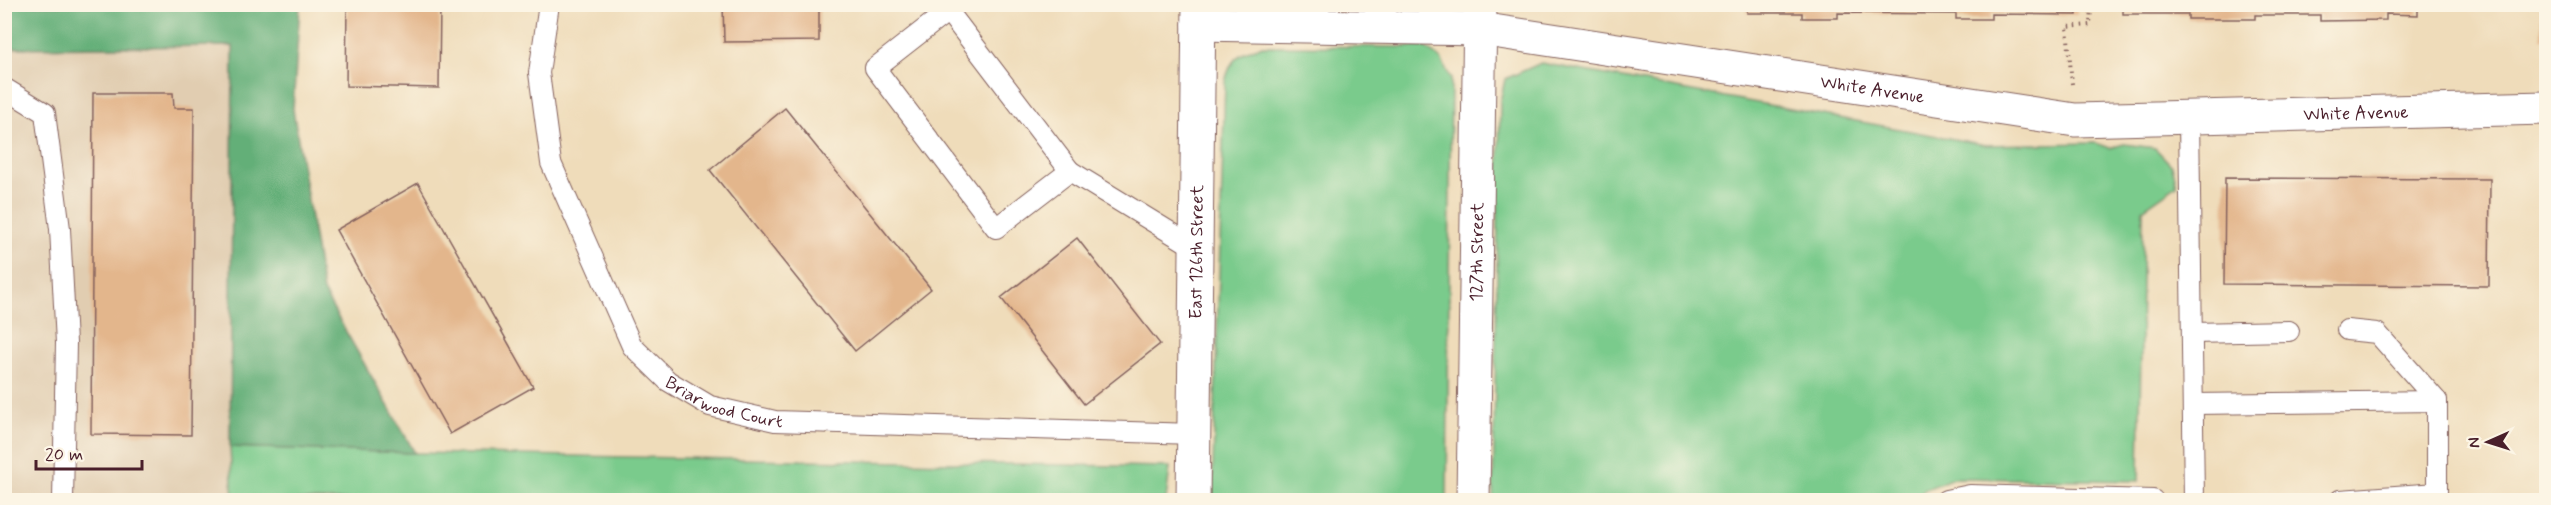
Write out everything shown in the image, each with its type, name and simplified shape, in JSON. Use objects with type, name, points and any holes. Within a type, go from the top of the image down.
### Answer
[{"type":"street","name":"East 126th Street","points":[[1193,501],[1199,14]]},
{"type":"street","name":"White Avenue","points":[[1199,14],[1480,17],[2074,120],[2547,108]]},
{"type":"street","name":"127th Street","points":[[1473,501],[1480,17]]},
{"type":"lane","name":"Briarwood Court","points":[[549,4],[539,73],[550,163],[632,346],[668,381],[710,406],[775,421],[1194,434]]},
{"type":"lane","points":[[1070,171],[996,228],[875,68],[948,11],[1070,171],[1196,248]]},
{"type":"lane","points":[[4,88],[45,113],[60,229],[66,343],[63,501]]},
{"type":"lane","points":[[2189,117],[2194,501]]},
{"type":"lane","points":[[2340,501],[2438,493],[2437,401],[2376,333],[2348,330]]},
{"type":"lane","points":[[2192,333],[2289,331]]},
{"type":"lane","points":[[2193,404],[2437,401]]},
{"type":"lane","points":[[1946,501],[1970,495],[2153,501]]},
{"type":"path","points":[[2074,120],[2067,27],[2090,25],[2091,4]]},
{"type":"shaded area","points":[[233,46],[230,447],[233,500],[5,500],[4,48]]},
{"type":"green space","points":[[4,5],[300,5],[293,109],[323,291],[415,453],[230,447],[233,46],[5,48]]},
{"type":"green space","points":[[1260,46],[1425,47],[1441,59],[1451,79],[1447,500],[1212,500],[1225,82],[1236,58]]},
{"type":"green space","points":[[1541,63],[1986,145],[2096,143],[2110,148],[2124,144],[2155,148],[2172,166],[2177,185],[2143,209],[2139,481],[1953,478],[1924,490],[1916,500],[1493,500],[1500,102],[1505,79]]},
{"type":"green space","points":[[230,447],[415,453],[1170,467],[1166,500],[233,500]]},
{"type":"building","points":[[347,4],[440,4],[439,88],[346,86]]},
{"type":"building","points":[[723,4],[819,4],[819,41],[724,42]]},
{"type":"building","points":[[1747,4],[2077,4],[2077,15],[1991,14],[1991,19],[1956,19],[1956,14],[1838,13],[1838,18],[1802,18],[1802,13],[1747,13]]},
{"type":"building","points":[[2541,4],[2546,4],[2546,38],[2541,38]]},
{"type":"building","points":[[2123,5],[2418,5],[2418,15],[2386,14],[2386,20],[2320,21],[2320,15],[2255,15],[2255,19],[2188,19],[2188,14],[2123,14]]},
{"type":"building","points":[[93,93],[173,93],[174,108],[194,108],[191,435],[91,434]]},
{"type":"building","points":[[785,108],[931,289],[855,351],[710,170]]},
{"type":"building","points":[[2225,178],[2490,179],[2489,286],[2224,284]]},
{"type":"building","points":[[418,183],[533,387],[450,434],[336,230]]},
{"type":"building","points":[[1077,238],[1160,344],[1084,404],[1001,298]]}]
